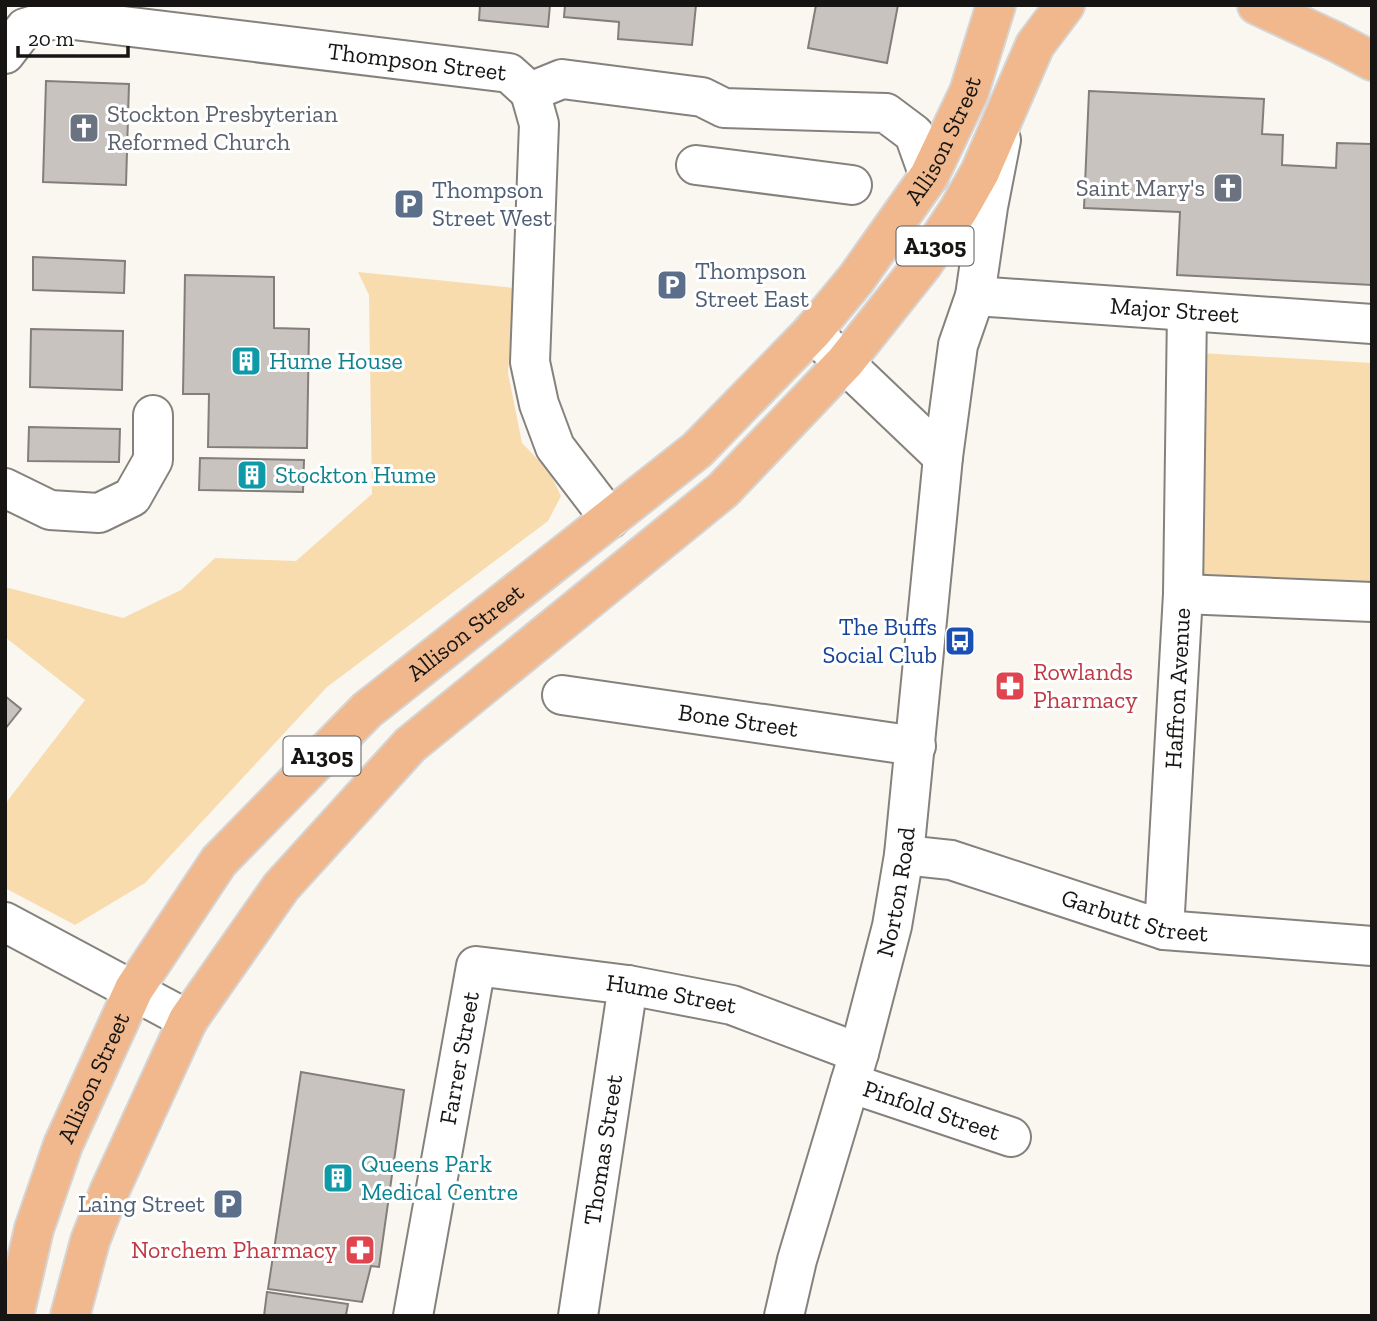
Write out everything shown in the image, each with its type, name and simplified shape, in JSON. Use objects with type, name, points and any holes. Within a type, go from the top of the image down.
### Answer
[{"type":"main road","name":"Allison Street","points":[[15,1316],[34,1229],[64,1145],[134,989],[219,862],[367,710],[697,450],[812,332],[856,279],[929,176],[969,92],[996,5]]},
{"type":"main road","name":"Allison Street","points":[[70,1316],[90,1241],[109,1192],[188,1020],[281,887],[410,745],[723,490],[845,362],[923,264],[959,209],[981,172],[1035,46],[1065,5]]},
{"type":"main road","points":[[1257,5],[1372,61]]},
{"type":"street","name":"Thompson Street","points":[[15,41],[57,18],[119,15],[509,73],[530,92],[562,79],[702,97],[724,108],[886,113],[914,134],[929,176]]},
{"type":"street","points":[[530,92],[539,124],[530,362],[539,404],[555,447],[610,519]]},
{"type":"street","name":"Norton Road","points":[[784,1316],[797,1260],[855,1068],[892,926],[904,855],[943,457],[958,345],[975,296],[1005,118]]},
{"type":"street","points":[[696,165],[852,185]]},
{"type":"street","name":"Major Street","points":[[975,296],[1372,324]]},
{"type":"street","points":[[1183,594],[1187,311]]},
{"type":"street","points":[[812,332],[943,457]]},
{"type":"street","points":[[5,488],[50,510],[99,513],[132,497],[153,460],[153,415]]},
{"type":"street","name":"Haffron Avenue","points":[[1164,930],[1183,594],[1372,602]]},
{"type":"street","name":"Bone Street","points":[[562,695],[916,747]]},
{"type":"street","name":"Garbutt Street","points":[[904,855],[951,860],[1164,930],[1372,946]]},
{"type":"street","points":[[5,922],[188,1020]]},
{"type":"street","name":"Hume Street","points":[[476,966],[628,985],[732,1005],[855,1068]]},
{"type":"street","name":"Farrer Street","points":[[413,1316],[476,966]]},
{"type":"street","name":"Thomas Street","points":[[578,1316],[628,985]]},
{"type":"street","name":"Pinfold Street","points":[[855,1068],[1011,1137]]},
{"type":"shaded area","points":[[358,272],[514,288],[508,373],[522,443],[549,471],[561,496],[548,521],[327,687],[145,883],[75,925],[5,888],[5,804],[85,700],[5,637],[5,587],[123,618],[181,590],[215,558],[296,561],[372,494],[369,295]]},
{"type":"shaded area","points":[[1200,353],[1372,363],[1372,597],[1183,589]]},
{"type":"building","points":[[480,5],[550,5],[548,27],[479,20]]},
{"type":"building","points":[[565,5],[696,5],[692,45],[618,39],[619,22],[564,17]]},
{"type":"building","points":[[816,5],[898,5],[887,63],[808,48]]},
{"type":"building","name":"Stockton Presbyterian Reformed Church","points":[[46,81],[129,84],[126,185],[43,182]]},
{"type":"building","name":"Saint Mary's","points":[[1089,91],[1264,99],[1262,134],[1283,135],[1282,165],[1336,168],[1337,143],[1372,144],[1372,285],[1177,275],[1180,212],[1084,208]]},
{"type":"building","points":[[33,257],[125,261],[124,293],[33,290]]},
{"type":"building","name":"Hume House","points":[[185,275],[274,277],[274,328],[309,329],[307,448],[208,447],[209,394],[183,394]]},
{"type":"building","points":[[31,329],[123,331],[122,390],[30,387]]},
{"type":"building","points":[[29,427],[120,429],[119,462],[28,461]]},
{"type":"building","name":"Stockton Hume","points":[[200,458],[304,460],[303,492],[199,490]]},
{"type":"building","points":[[5,696],[21,709],[5,729]]},
{"type":"building","name":"Queens Park Medical Centre","points":[[301,1072],[404,1090],[379,1267],[371,1266],[362,1302],[268,1289]]},
{"type":"building","points":[[267,1292],[348,1304],[346,1315],[264,1316]]},
{"type":"place","name":"Stockton Presbyterian Reformed Church","points":[[84,128]]},
{"type":"place","name":"Saint Mary's","points":[[1228,188]]},
{"type":"place","name":"Thompson Street West","points":[[409,204]]},
{"type":"place","name":"Thompson Street East","points":[[672,285]]},
{"type":"place","name":"Hume House","points":[[246,361]]},
{"type":"place","name":"Stockton Hume","points":[[252,475]]},
{"type":"place","name":"The Buffs Social Club","points":[[960,641]]},
{"type":"place","name":"Rowlands Pharmacy","points":[[1010,686]]},
{"type":"place","name":"Queens Park Medical Centre","points":[[338,1178]]},
{"type":"place","name":"Laing Street","points":[[228,1204]]},
{"type":"place","name":"Norchem Pharmacy","points":[[360,1250]]}]
